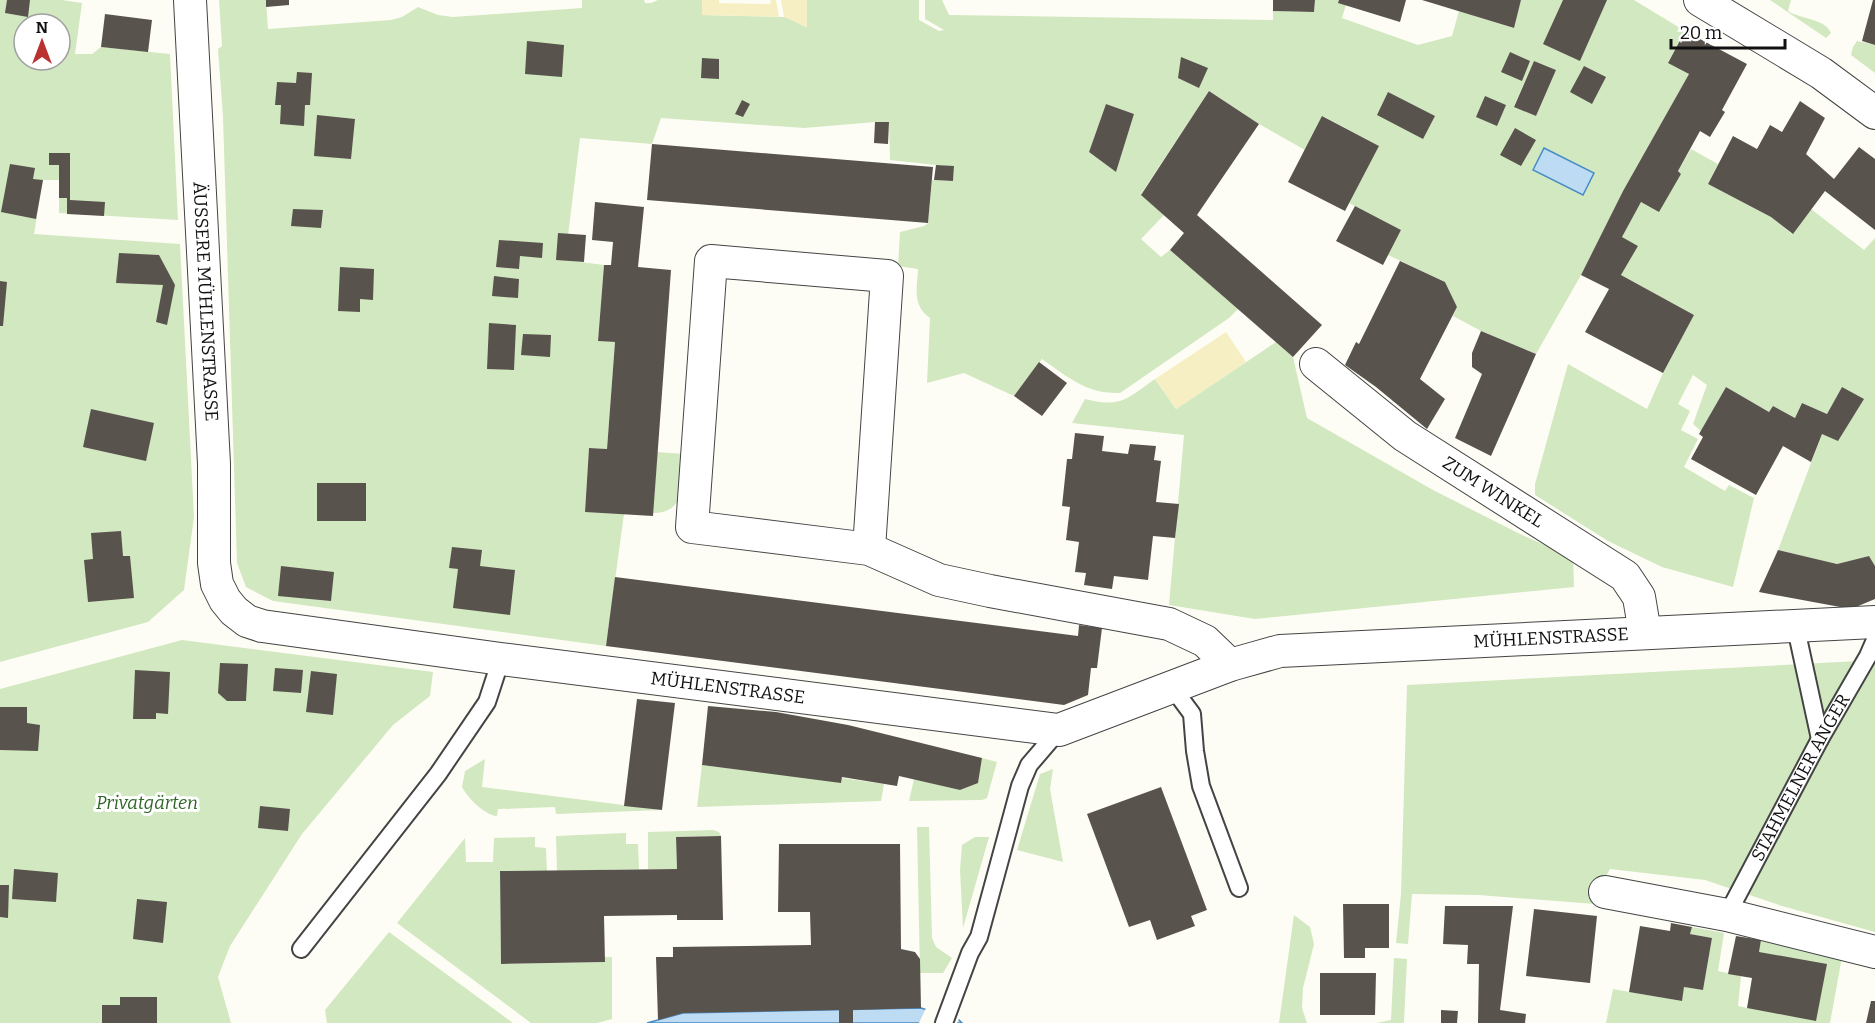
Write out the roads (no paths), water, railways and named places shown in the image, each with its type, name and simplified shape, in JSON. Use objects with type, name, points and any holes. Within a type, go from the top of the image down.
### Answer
[{"type":"street","name":"ÄUSSERE MÜHLENSTRASSE","points":[[189,0],[214,464],[214,562],[217,584],[225,600]]},
{"type":"street","points":[[1700,0],[1821,73],[1875,113]]},
{"type":"street","points":[[869,549],[886,276],[711,261],[692,527],[869,549],[939,580],[1169,624],[1205,641],[1230,665]]},
{"type":"street","name":"ZUM WINKEL","points":[[1316,364],[1405,436],[1625,576],[1639,597],[1645,633]]},
{"type":"street","name":"MÜHLENSTRASSE","points":[[225,600],[247,621],[262,626],[1059,730],[1230,665],[1280,651],[1795,624],[1875,622]]},
{"type":"street","points":[[1605,892],[1727,915],[1875,952]]},
{"type":"lane","points":[[1795,624],[1820,739]]},
{"type":"lane","name":"STAHMELNER ANGER","points":[[1727,915],[1875,640]]},
{"type":"lane","points":[[301,949],[438,774],[487,702],[501,659]]},
{"type":"lane","points":[[1172,687],[1191,714],[1202,786],[1239,888]]},
{"type":"lane","points":[[948,1015],[970,954],[979,937],[1020,786],[1029,765],[1059,730]]},
{"type":"water","points":[[1544,148],[1594,173],[1583,195],[1533,170]]},
{"type":"water","points":[[921,1008],[962,1023],[647,1023],[683,1013]]},
{"type":"park label","name":"Privatgärten","points":[[147,803]]}]
